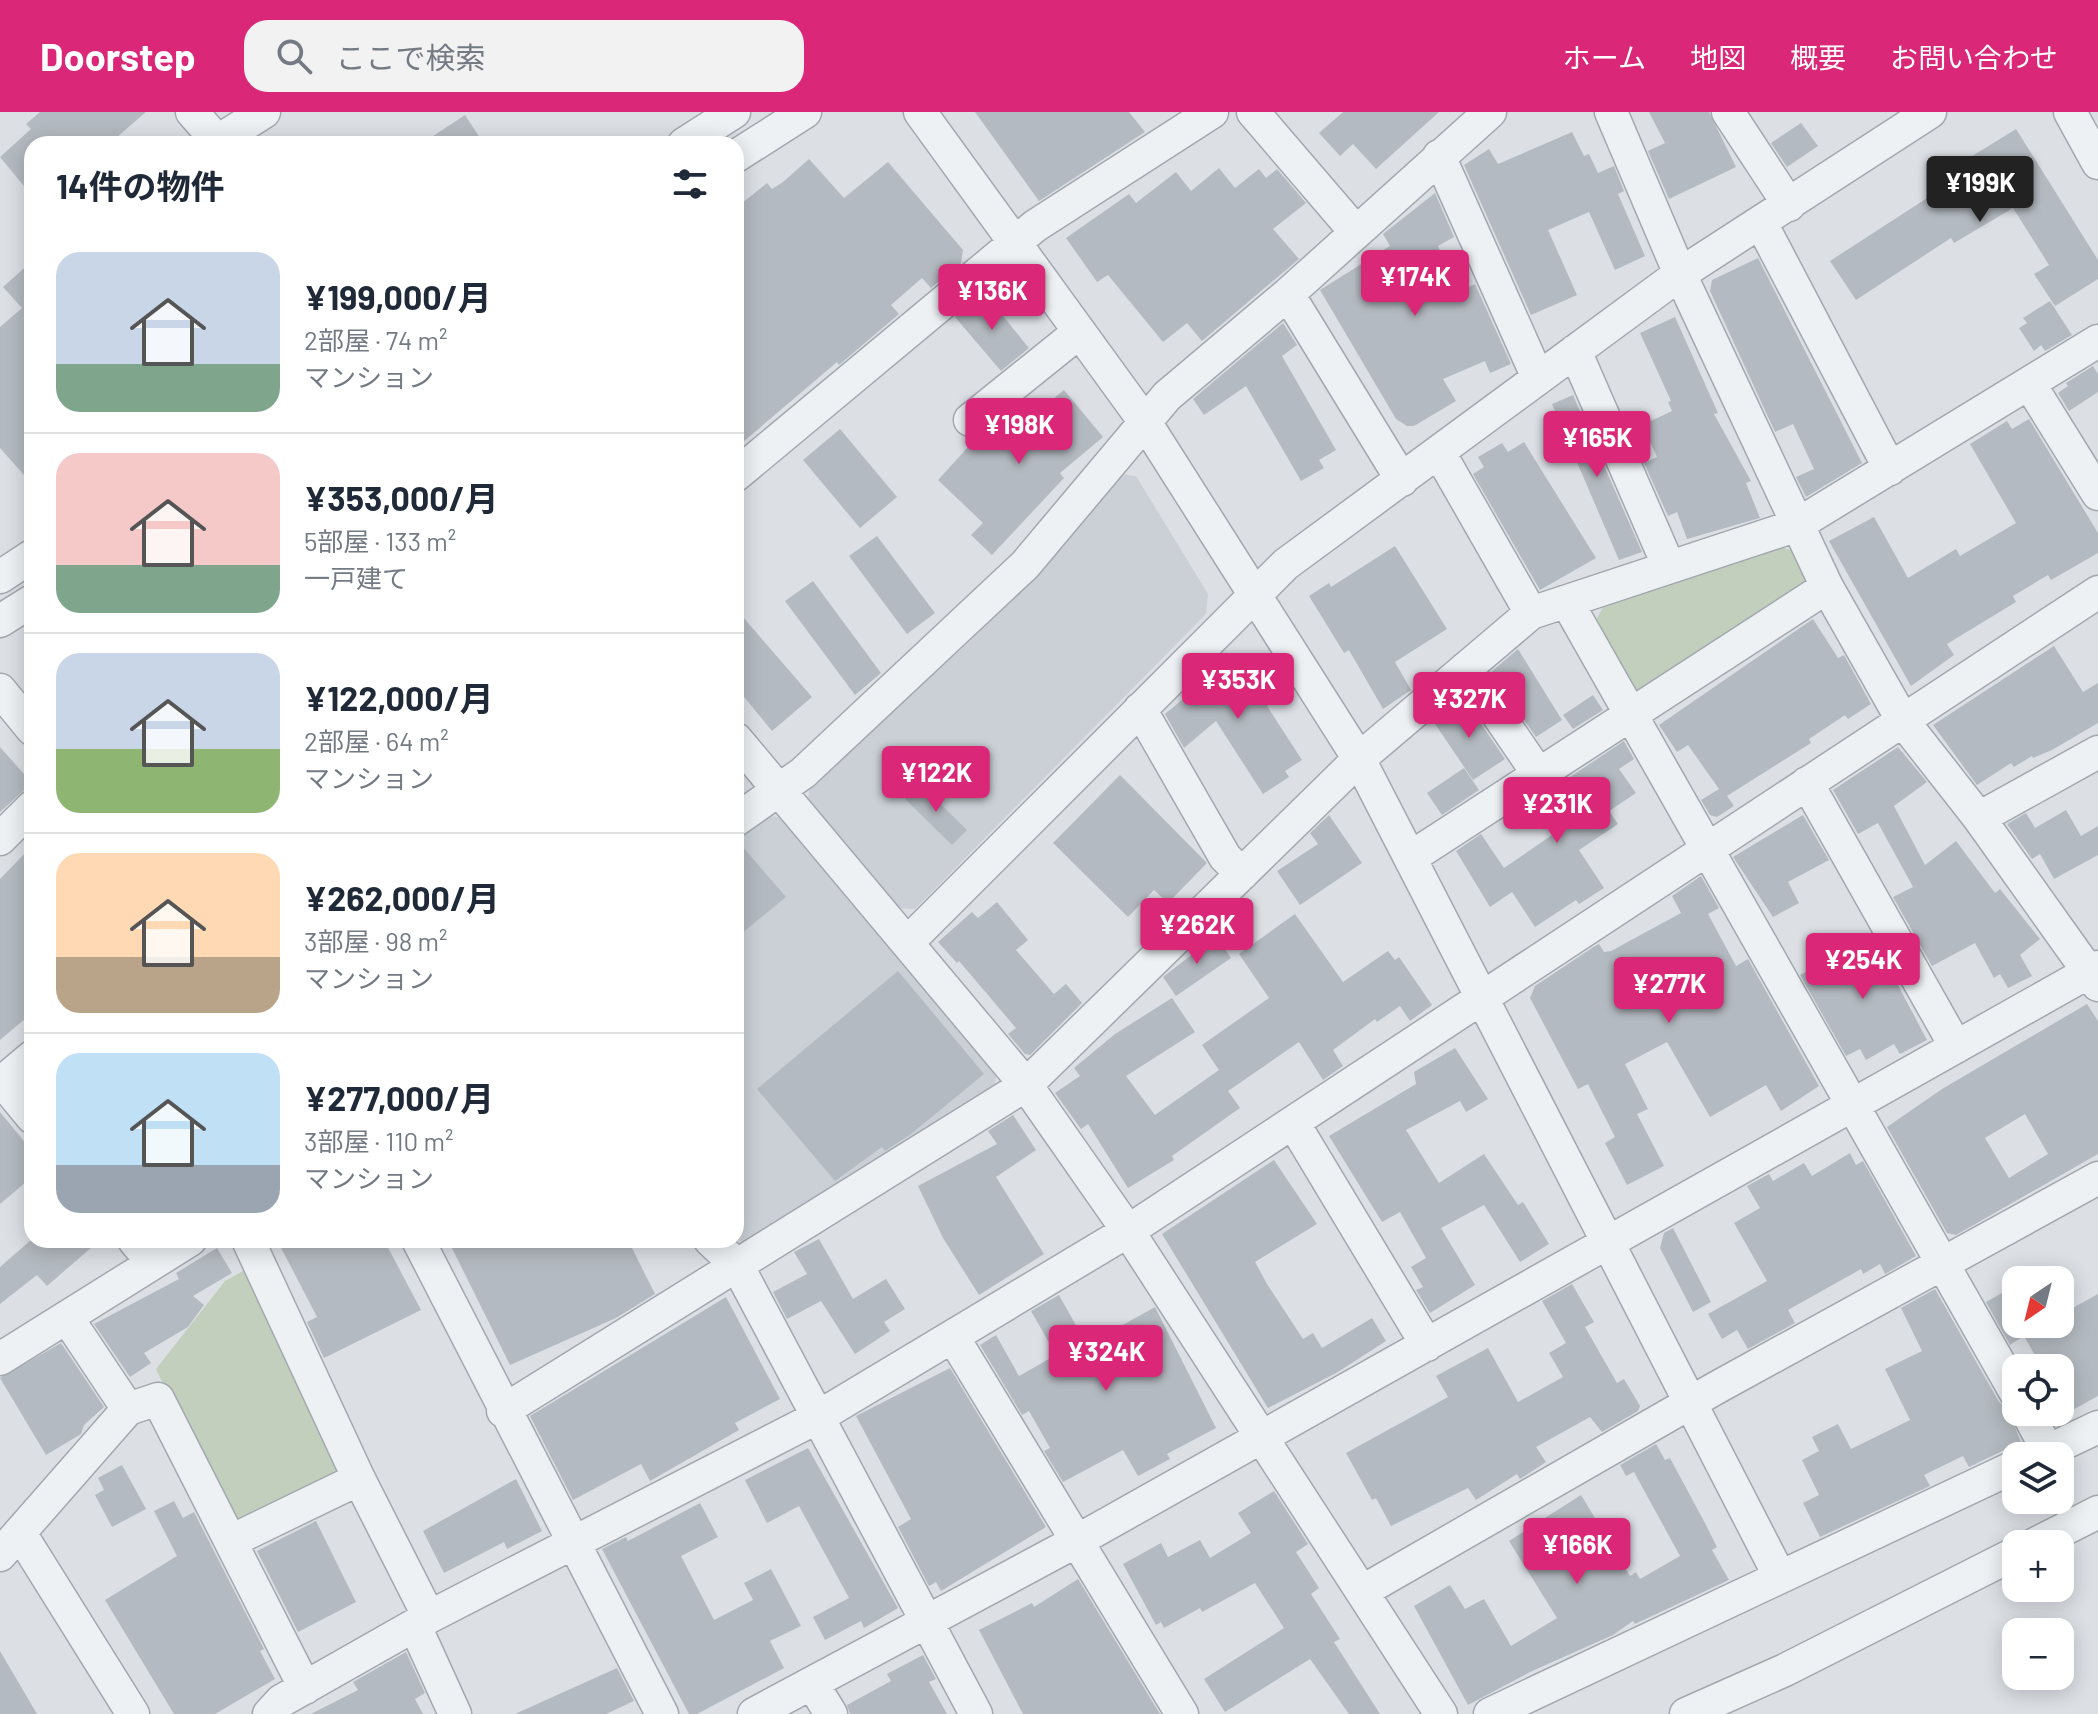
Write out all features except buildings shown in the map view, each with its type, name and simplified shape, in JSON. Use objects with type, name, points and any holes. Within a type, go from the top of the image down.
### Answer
[{"type":"street","points":[[192,112],[213,136]]},
{"type":"street","points":[[229,136],[264,112]]},
{"type":"street","points":[[696,136],[734,112]]},
{"type":"street","points":[[744,151],[805,112]]},
{"type":"street","points":[[920,112],[1145,422],[1359,759],[1780,1577]]},
{"type":"street","points":[[744,468],[1035,226],[1212,112]]},
{"type":"street","points":[[1253,112],[1355,231]]},
{"type":"street","points":[[744,814],[803,773],[1025,565],[1167,396],[1288,294],[1490,112]]},
{"type":"street","points":[[754,1714],[1075,1542],[1956,1047],[2095,975],[1903,721],[1827,587],[1795,526],[1680,274],[1611,112]]},
{"type":"street","points":[[1728,112],[1789,205]]},
{"type":"street","points":[[907,943],[1286,564],[1440,454],[1680,274],[1930,112]]},
{"type":"street","points":[[2070,112],[2098,163]]},
{"type":"street","points":[[1439,156],[1538,378]]},
{"type":"street","points":[[1761,223],[1890,469]]},
{"type":"street","points":[[1288,294],[1402,480]]},
{"type":"street","points":[[970,420],[1078,333]]},
{"type":"street","points":[[503,1411],[1026,1085],[1359,759],[1531,613],[1795,526],[2098,341]]},
{"type":"street","points":[[1575,351],[1669,567]]},
{"type":"street","points":[[2029,383],[2098,494]]},
{"type":"street","points":[[1440,454],[1531,613]]},
{"type":"street","points":[[0,577],[24,561]]},
{"type":"street","points":[[1410,858],[1827,587]]},
{"type":"street","points":[[269,1714],[281,1701],[422,1622],[571,1542],[818,1417],[1128,1231],[2098,592]]},
{"type":"street","points":[[1567,602],[2002,1368]]},
{"type":"street","points":[[0,621],[24,606]]},
{"type":"street","points":[[1466,668],[1539,775]]},
{"type":"street","points":[[0,690],[24,719]]},
{"type":"street","points":[[1140,709],[1225,857],[1242,874]]},
{"type":"street","points":[[744,748],[1026,1085],[1128,1231],[1441,1714]]},
{"type":"street","points":[[1979,818],[2098,752]]},
{"type":"street","points":[[1807,783],[1956,1047]]},
{"type":"street","points":[[0,839],[24,815]]},
{"type":"street","points":[[24,1064],[1,1083],[24,1108]]},
{"type":"street","points":[[1294,1124],[1427,1345]]},
{"type":"street","points":[[1363,1591],[1690,1403],[2098,1178]]},
{"type":"street","points":[[252,1248],[422,1622],[455,1714]]},
{"type":"street","points":[[422,1248],[503,1411],[662,1714]]},
{"type":"street","points":[[719,1248],[737,1265],[976,1714]]},
{"type":"street","points":[[0,1359],[68,1319],[144,1252]]},
{"type":"street","points":[[68,1319],[128,1409]]},
{"type":"street","points":[[953,1337],[1182,1714]]},
{"type":"street","points":[[133,1714],[10,1544],[128,1409],[158,1399],[305,1688]]},
{"type":"street","points":[[2066,1442],[2098,1427]]},
{"type":"street","points":[[1490,1714],[2002,1473]]},
{"type":"street","points":[[231,1541],[359,1479]]},
{"type":"street","points":[[2063,1530],[2098,1512]]},
{"type":"street","points":[[1686,1714],[1785,1670],[2002,1560]]},
{"type":"street","points":[[812,1683],[831,1714]]},
{"type":"shaded area","points":[[1120,474],[1136,476],[1208,594],[1206,614],[915,909],[898,908],[808,800],[810,784],[967,644],[1042,568]]},
{"type":"shaded area","points":[[764,816],[780,817],[996,1076],[994,1092],[752,1243],[744,1242],[744,832]]},
{"type":"green space","points":[[1782,547],[1796,552],[1811,576],[1807,590],[1647,695],[1635,692],[1594,624],[1604,605]]},
{"type":"green space","points":[[250,1267],[340,1475],[239,1522],[227,1516],[156,1369],[225,1281]]}]
